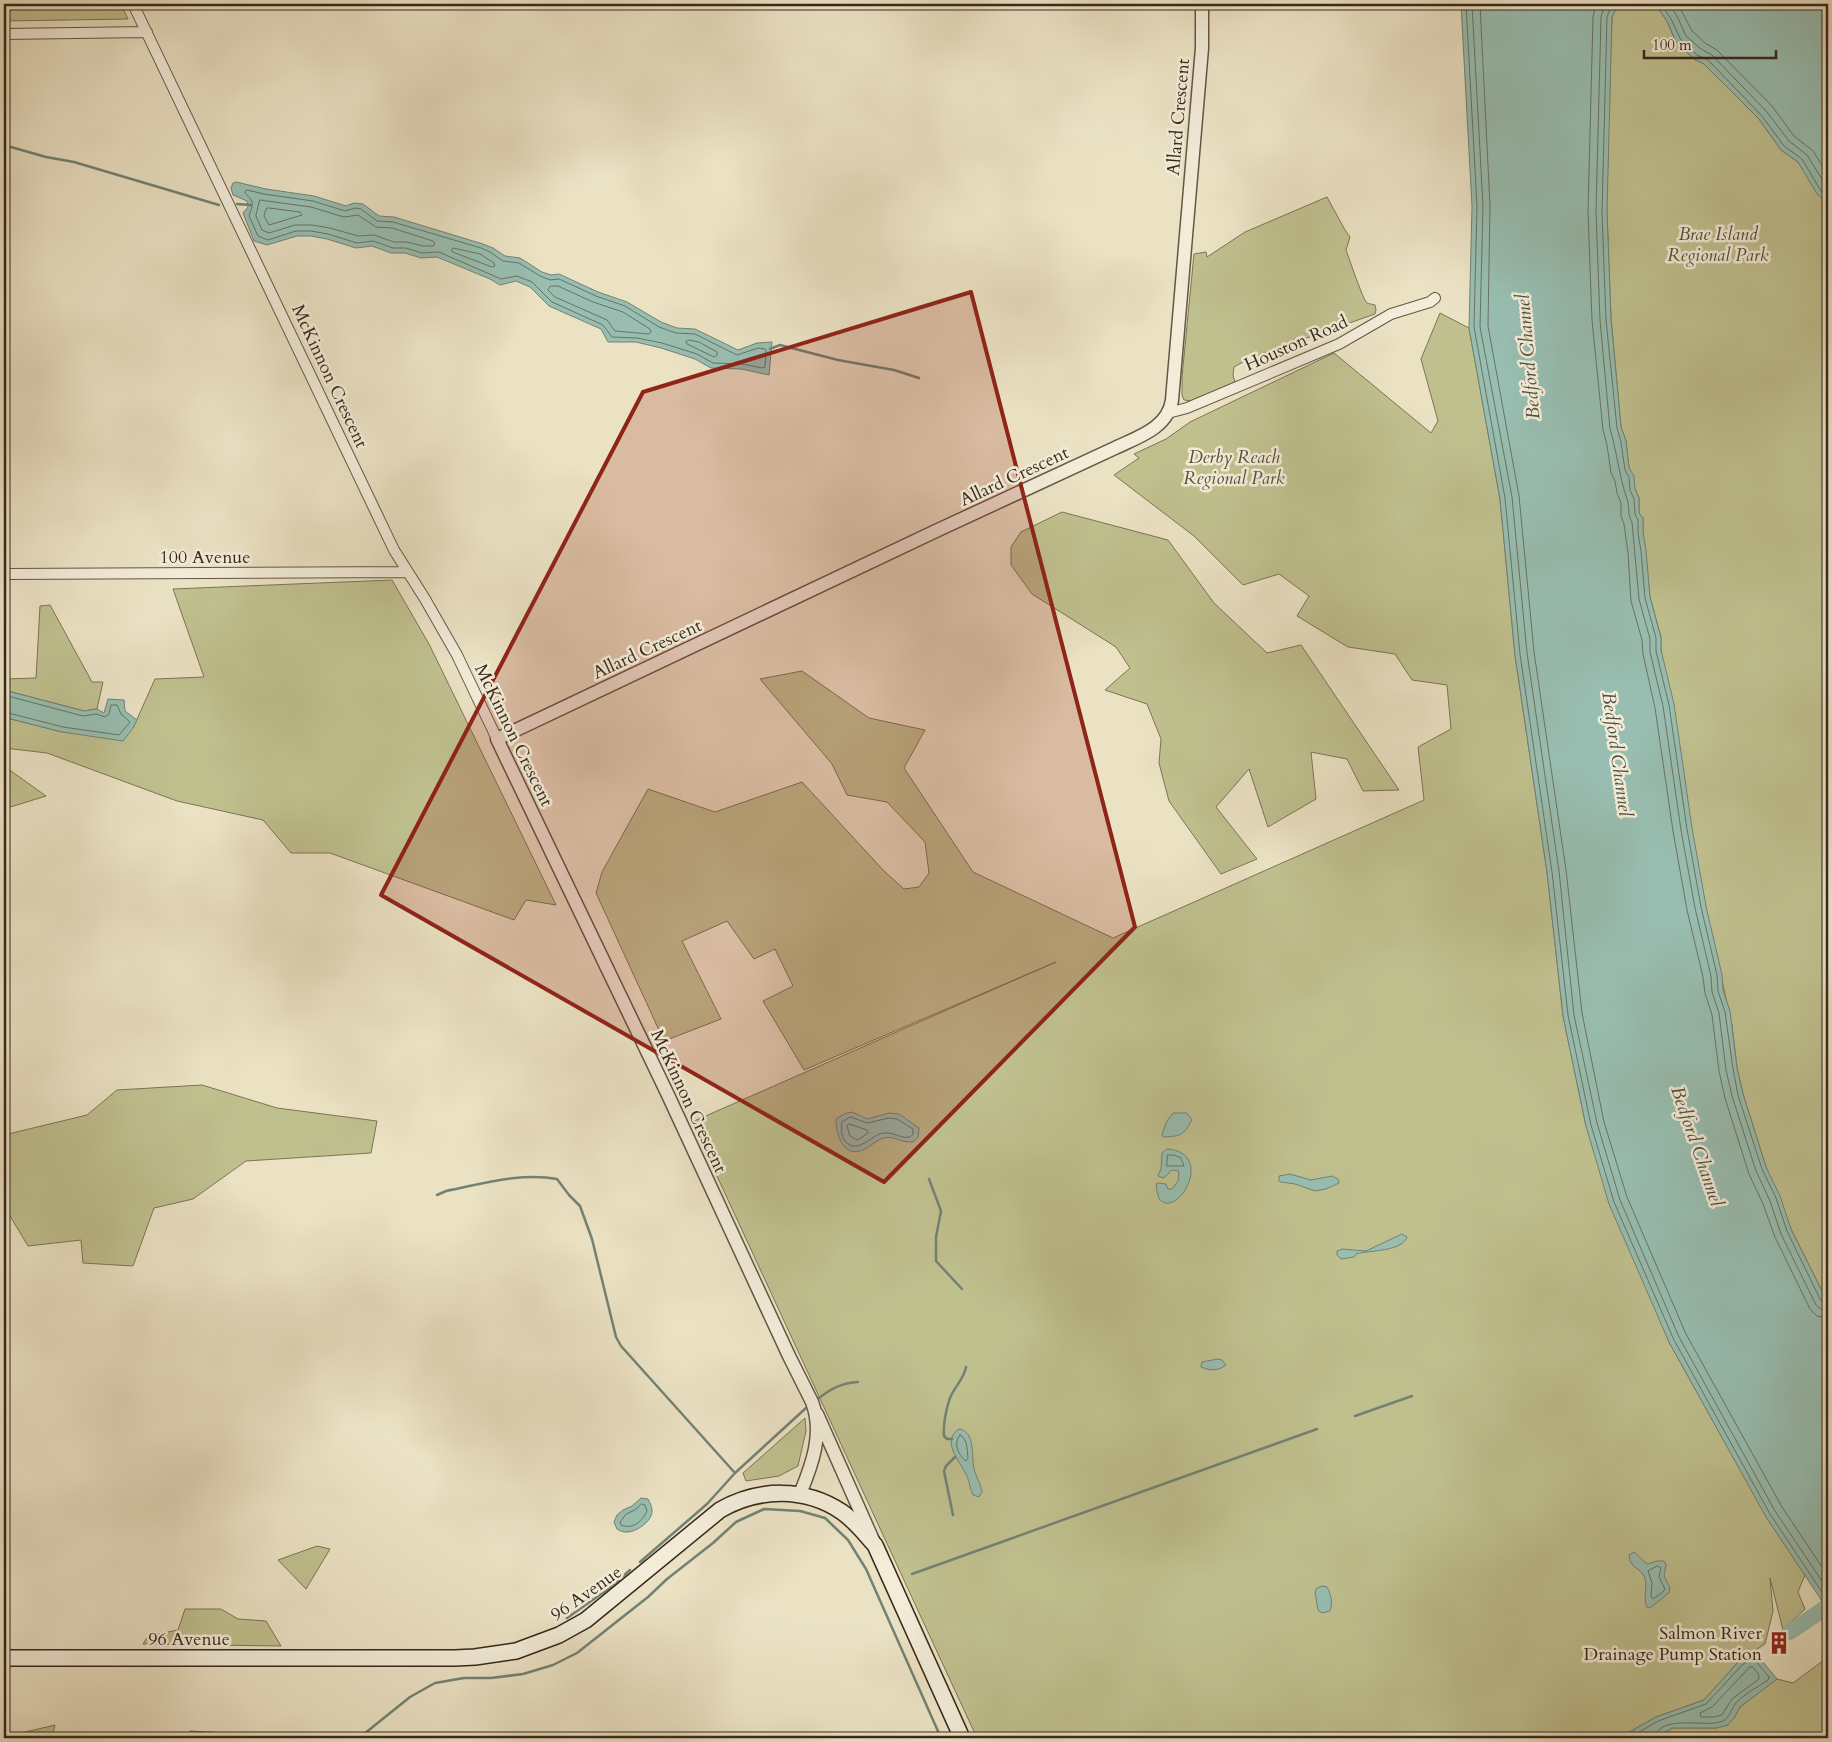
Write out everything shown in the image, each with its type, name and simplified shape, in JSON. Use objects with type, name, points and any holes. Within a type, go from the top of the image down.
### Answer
[{"type":"main road","name":"96 Avenue","points":[[4,1658],[475,1658],[509,1652],[528,1648],[559,1635],[586,1620],[720,1510],[729,1505],[739,1500],[766,1494],[800,1494],[822,1501],[841,1512],[857,1524],[875,1545],[962,1738]]},
{"type":"street","name":"McKinnon Crescent","points":[[133,4],[355,472],[394,550],[457,655],[664,1086],[814,1408],[817,1439],[815,1452],[800,1494]]},
{"type":"street","name":"Allard Crescent","points":[[497,740],[929,534],[1115,448],[1153,429],[1162,422],[1168,413],[1172,400],[1202,48],[1202,4]]},
{"type":"street","points":[[4,34],[147,32]]},
{"type":"street","name":"Houston Road","points":[[1168,413],[1187,408],[1339,344],[1391,314],[1430,302],[1434,298]]},
{"type":"street","name":"100 Avenue","points":[[4,574],[407,572]]},
{"type":"street","points":[[814,1408],[865,1518],[875,1545]]},
{"type":"highlighted area","points":[[971,292],[1135,927],[884,1182],[381,895],[643,392]]},
{"type":"green space","points":[[4,4],[121,4],[128,19],[4,21]]},
{"type":"green space","name":"Brae Island Regional Park","points":[[1618,4],[1655,4],[1667,21],[1676,42],[1694,59],[1704,64],[1759,119],[1781,150],[1798,162],[1828,203],[1828,1303],[1791,1229],[1766,1167],[1743,1094],[1737,1068],[1732,1025],[1703,896],[1661,650],[1661,637],[1650,597],[1643,518],[1639,513],[1639,498],[1629,468],[1626,441],[1621,427],[1611,319],[1606,188],[1612,17]]},
{"type":"green space","points":[[1327,197],[1350,237],[1346,250],[1365,300],[1367,303],[1375,305],[1375,314],[1250,358],[1234,367],[1233,375],[1235,382],[1192,401],[1184,400],[1182,395],[1182,377],[1194,254],[1206,252],[1207,257],[1245,232]]},
{"type":"green space","name":"Derby Reach Regional Park","points":[[1440,313],[1469,328],[1500,499],[1515,655],[1547,872],[1563,1016],[1586,1126],[1669,1342],[1766,1516],[1805,1575],[1798,1592],[1805,1609],[1783,1630],[1770,1578],[1773,1611],[1765,1644],[1739,1661],[1704,1700],[1656,1717],[1619,1738],[977,1738],[692,1122],[1056,962],[804,1070],[763,1001],[793,986],[775,949],[754,959],[727,921],[682,941],[721,1019],[664,1041],[596,893],[602,872],[648,789],[715,812],[802,782],[884,871],[904,889],[919,887],[929,873],[925,842],[887,802],[847,795],[832,764],[760,679],[802,671],[869,718],[925,730],[904,768],[973,872],[1113,938],[1424,800],[1418,747],[1451,729],[1447,685],[1412,680],[1395,654],[1348,647],[1297,616],[1309,596],[1279,574],[1243,585],[1194,536],[1114,475],[1139,458],[1134,454],[1166,439],[1190,422],[1334,353],[1431,433],[1438,421],[1421,359]]},
{"type":"green space","points":[[1062,512],[1168,540],[1214,603],[1267,653],[1301,645],[1399,790],[1363,791],[1347,759],[1311,752],[1316,799],[1268,827],[1249,769],[1216,807],[1257,859],[1221,874],[1169,801],[1159,763],[1161,739],[1147,704],[1105,690],[1130,668],[1116,647],[1032,594],[1011,565],[1011,547],[1021,532]]},
{"type":"green space","points":[[392,580],[429,644],[556,905],[526,900],[514,920],[330,853],[291,853],[263,820],[177,801],[47,753],[4,748],[4,719],[7,718],[62,732],[133,728],[155,679],[204,677],[173,589]]},
{"type":"green space","points":[[50,605],[92,682],[103,682],[97,709],[84,711],[4,690],[4,679],[36,678],[40,606]]},
{"type":"green space","points":[[4,766],[46,796],[4,809]]},
{"type":"green space","points":[[202,1085],[277,1108],[377,1121],[371,1153],[246,1161],[193,1199],[154,1208],[133,1266],[83,1263],[81,1240],[28,1246],[10,1216],[4,1215],[4,1135],[87,1115],[117,1090]]},
{"type":"green space","points":[[805,1418],[806,1431],[798,1466],[779,1476],[746,1481],[743,1473]]},
{"type":"green space","points":[[317,1546],[330,1549],[306,1589],[278,1560]]},
{"type":"green space","points":[[185,1609],[221,1609],[238,1619],[266,1621],[281,1646],[143,1644],[148,1636],[178,1630]]},
{"type":"green space","points":[[1828,1657],[1828,1738],[1657,1738],[1672,1728],[1716,1728],[1734,1718],[1740,1707],[1777,1679],[1793,1683]]},
{"type":"green space","points":[[55,1725],[52,1738],[4,1738],[4,1737]]},
{"type":"green space","points":[[190,1731],[227,1733],[241,1738],[188,1738]]},
{"type":"water","name":"Bedford Channel","points":[[1461,4],[1618,4],[1612,17],[1607,211],[1611,319],[1621,427],[1626,441],[1629,468],[1634,476],[1635,489],[1639,498],[1639,513],[1643,518],[1650,597],[1661,638],[1661,650],[1674,704],[1692,828],[1706,906],[1722,975],[1723,990],[1730,1011],[1737,1068],[1743,1094],[1766,1167],[1780,1196],[1791,1229],[1828,1303],[1828,1610],[1766,1517],[1669,1342],[1609,1204],[1586,1126],[1563,1016],[1547,872],[1515,655],[1500,499],[1469,328],[1472,206]]},
{"type":"water","points":[[1655,4],[1828,4],[1828,204],[1817,194],[1798,162],[1781,150],[1759,119],[1704,64],[1694,59],[1676,42],[1667,21]]},
{"type":"water","points":[[236,182],[266,189],[314,196],[346,206],[354,203],[363,204],[379,216],[394,217],[483,244],[505,256],[520,258],[542,272],[551,275],[559,274],[598,292],[627,302],[661,322],[677,328],[695,329],[738,350],[757,343],[772,342],[769,375],[741,369],[711,368],[695,359],[636,342],[608,342],[601,329],[549,306],[530,287],[516,281],[500,285],[437,257],[421,258],[405,253],[391,253],[372,246],[356,248],[311,236],[297,236],[267,245],[254,241],[243,213],[248,207],[247,201],[233,195],[231,188],[233,183]]},
{"type":"water","points":[[4,690],[84,711],[97,709],[104,713],[108,699],[124,700],[125,711],[137,720],[123,741],[62,732],[7,718],[4,719]]},
{"type":"water","points":[[852,1112],[867,1119],[889,1113],[899,1114],[919,1128],[918,1137],[913,1142],[888,1137],[863,1150],[854,1152],[844,1147],[841,1142],[837,1131],[836,1119]]},
{"type":"water","points":[[1173,1113],[1187,1113],[1192,1120],[1181,1134],[1163,1137],[1162,1134],[1167,1121]]},
{"type":"water","points":[[1167,1149],[1180,1152],[1188,1159],[1191,1168],[1190,1179],[1180,1197],[1173,1202],[1165,1203],[1159,1199],[1157,1183],[1166,1184],[1168,1189],[1172,1189],[1178,1181],[1179,1171],[1172,1170],[1164,1178],[1158,1176],[1161,1169],[1162,1153]]},
{"type":"water","points":[[1290,1174],[1311,1180],[1332,1176],[1338,1179],[1339,1183],[1326,1189],[1315,1191],[1279,1181],[1279,1176]]},
{"type":"water","points":[[1402,1234],[1407,1237],[1404,1242],[1392,1248],[1356,1254],[1354,1257],[1341,1259],[1337,1255],[1337,1251],[1342,1249],[1366,1251]]},
{"type":"water","points":[[1222,1360],[1226,1365],[1214,1370],[1201,1367],[1202,1362]]},
{"type":"water","points":[[959,1429],[968,1435],[972,1445],[974,1469],[982,1492],[979,1497],[973,1495],[968,1479],[952,1447],[951,1440],[953,1434]]},
{"type":"water","points":[[641,1498],[648,1499],[651,1505],[651,1515],[646,1523],[629,1532],[617,1529],[614,1522],[617,1515]]},
{"type":"water","points":[[1634,1552],[1647,1564],[1664,1561],[1666,1565],[1664,1576],[1670,1588],[1669,1593],[1650,1608],[1647,1607],[1645,1600],[1646,1584],[1644,1576],[1630,1560],[1629,1555]]},
{"type":"water","points":[[1327,1587],[1331,1608],[1330,1611],[1322,1613],[1318,1610],[1315,1592],[1317,1588]]},
{"type":"water","points":[[1756,1650],[1758,1656],[1777,1679],[1740,1707],[1728,1725],[1717,1728],[1672,1728],[1657,1738],[1619,1738],[1656,1717],[1704,1700],[1739,1661]]},
{"type":"waterway","points":[[4,145],[46,157],[74,162],[219,205]]},
{"type":"waterway","points":[[237,204],[251,205]]},
{"type":"waterway","points":[[770,349],[780,345],[838,360],[894,370],[919,378]]},
{"type":"waterway","points":[[437,1195],[446,1191],[487,1182],[516,1178],[543,1177],[557,1179],[580,1206],[592,1239],[616,1337],[621,1346],[735,1473]]},
{"type":"waterway","points":[[929,1179],[941,1211],[936,1237],[936,1261],[962,1289]]},
{"type":"waterway","points":[[952,1439],[947,1439],[944,1436],[946,1412],[950,1398],[966,1367]]},
{"type":"waterway","points":[[819,1398],[837,1387],[858,1382]]},
{"type":"waterway","points":[[1355,1416],[1412,1396]]},
{"type":"waterway","points":[[640,1562],[707,1504],[735,1473],[806,1408]]},
{"type":"waterway","points":[[912,1574],[1317,1429]]},
{"type":"waterway","points":[[953,1515],[944,1471],[946,1466],[955,1457]]},
{"type":"waterway","points":[[359,1738],[410,1697],[435,1683],[464,1678],[491,1678],[523,1674],[553,1665],[577,1653],[648,1597],[736,1522],[764,1509],[800,1511],[825,1518],[848,1540],[866,1569],[941,1738]]},
{"type":"waterway","points":[[567,1618],[611,1587],[630,1570]]},
{"type":"waterway","points":[[1790,1632],[1828,1606]]},
{"type":"place","name":"Salmon River Drainage Pump Station","points":[[1779,1643]]}]
